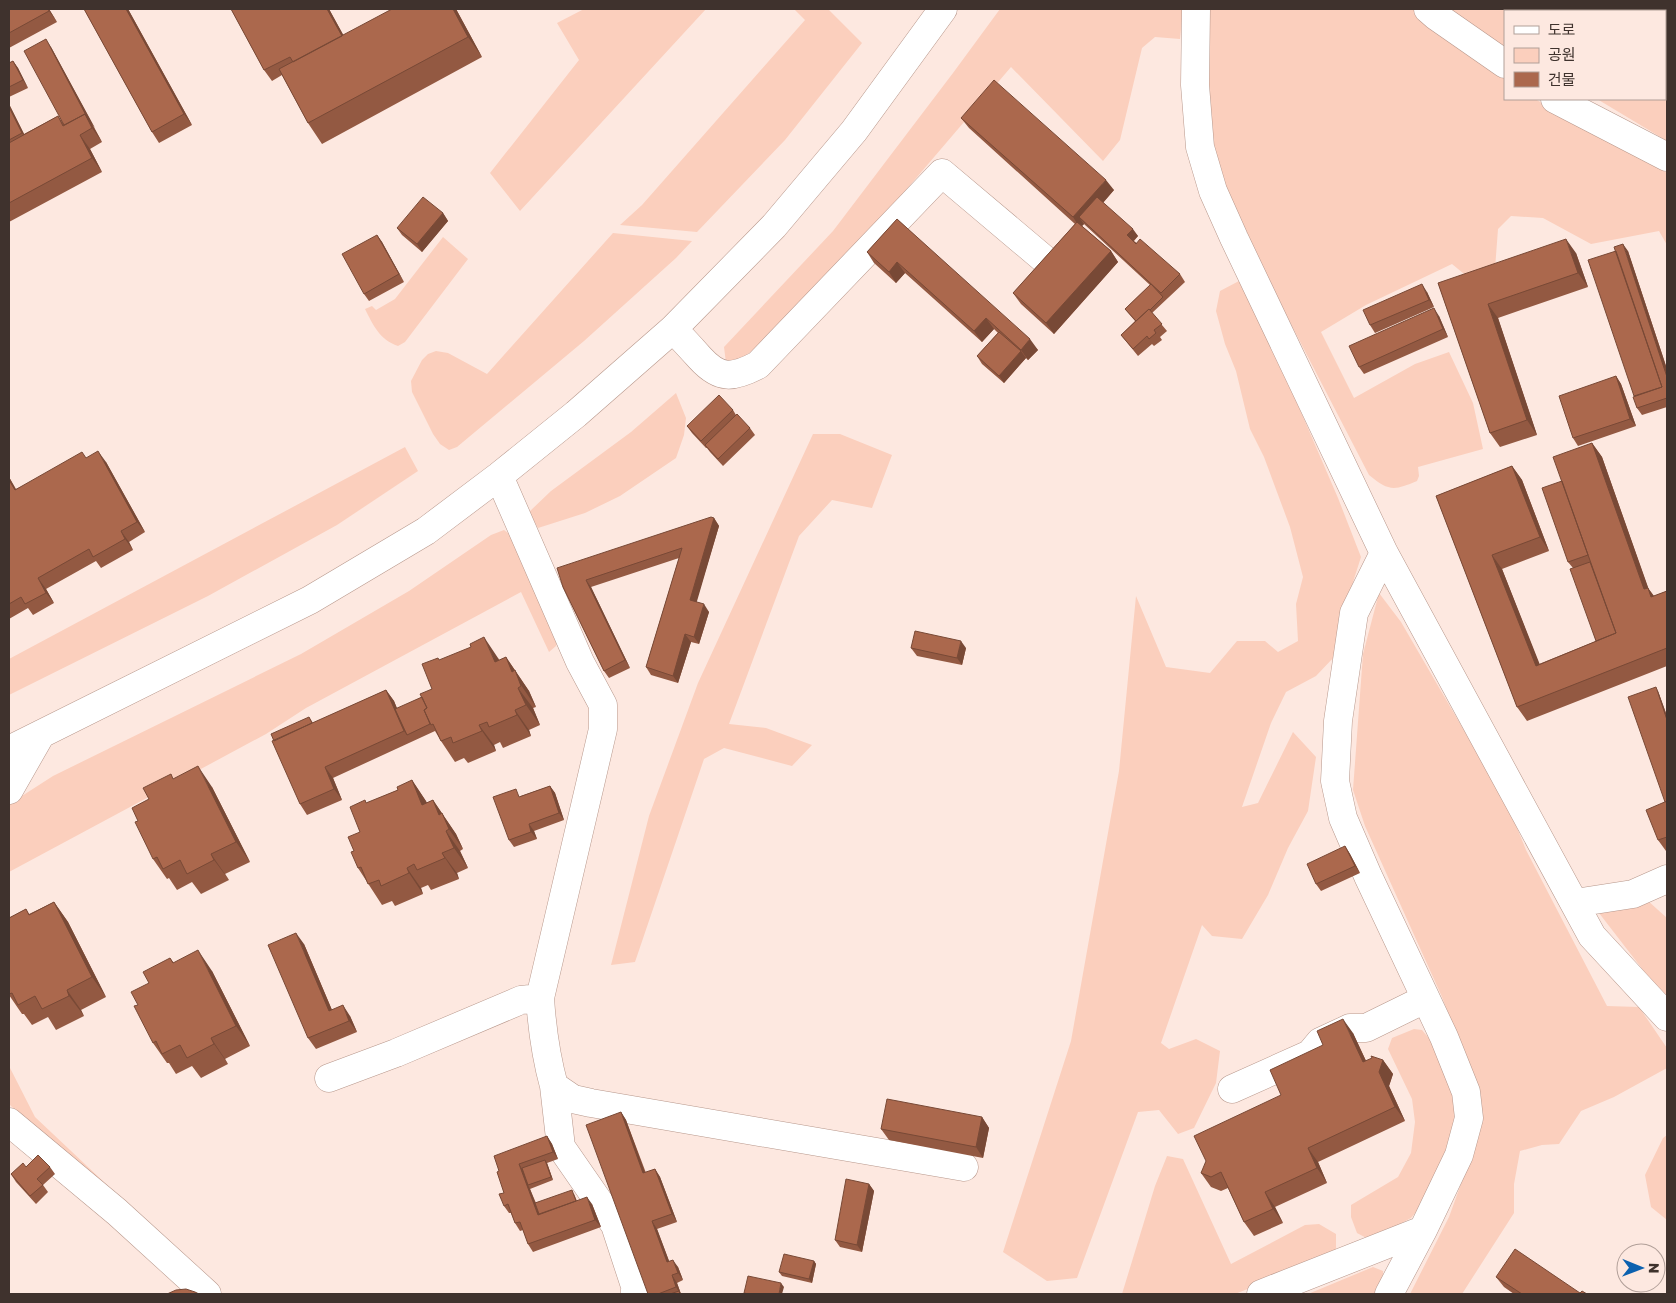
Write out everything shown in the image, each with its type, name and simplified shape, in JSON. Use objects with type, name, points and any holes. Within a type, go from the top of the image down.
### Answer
[{"type":"street","points":[[9,750],[310,600],[426,531],[499,476],[576,414],[673,329],[774,226],[854,131],[943,9]]},
{"type":"street","points":[[1196,9],[1195,85],[1200,147],[1213,192],[1384,553],[1592,936],[1667,1017]]},
{"type":"street","points":[[1428,9],[1504,63]]},
{"type":"street","points":[[1557,100],[1667,157]]},
{"type":"street","points":[[673,329],[709,368],[720,374],[730,375],[744,372],[758,365],[942,173],[1044,260]]},
{"type":"street","points":[[499,476],[580,662],[603,705],[603,730],[540,998],[548,1066],[554,1086],[561,1147],[615,1225],[635,1286],[635,1294]]},
{"type":"street","points":[[1384,553],[1354,613],[1338,721],[1334,781],[1343,818],[1368,876],[1444,1037],[1466,1092],[1469,1118],[1459,1155],[1423,1230],[1389,1294]]},
{"type":"street","points":[[9,790],[41,734]]},
{"type":"street","points":[[1575,903],[1633,894],[1667,879]]},
{"type":"street","points":[[329,1078],[396,1053],[520,1000],[540,998]]},
{"type":"street","points":[[1232,1089],[1310,1054],[1320,1042],[1350,1028],[1366,1028],[1425,999]]},
{"type":"street","points":[[554,1086],[573,1099],[591,1103],[964,1167]]},
{"type":"street","points":[[9,1122],[117,1212],[207,1294]]},
{"type":"street","points":[[1261,1294],[1423,1230]]},
{"type":"green space","points":[[584,9],[706,9],[520,211],[490,173],[579,60],[557,23]]},
{"type":"green space","points":[[794,9],[828,9],[862,43],[785,140],[697,232],[620,225],[642,205],[805,20]]},
{"type":"green space","points":[[1000,9],[1183,9],[1180,39],[1155,37],[1142,48],[1120,140],[1103,161],[1011,67],[888,211],[764,341],[739,361],[726,363],[724,347],[833,231]]},
{"type":"green space","points":[[1208,9],[1414,9],[1429,24],[1504,76],[1504,100],[1537,100],[1667,173],[1667,245],[1659,231],[1591,244],[1543,218],[1511,216],[1498,229],[1495,269],[1469,278],[1452,264],[1366,305],[1321,332],[1354,398],[1415,364],[1449,352],[1473,403],[1483,449],[1418,467],[1419,476],[1417,481],[1397,488],[1386,487],[1369,475],[1253,250],[1229,199],[1214,144],[1209,106],[1207,67]]},
{"type":"green space","points":[[1444,9],[1505,9],[1504,52]]},
{"type":"green space","points":[[1667,9],[1667,141],[1599,100],[1666,100],[1666,10],[1592,10]]},
{"type":"green space","points":[[613,233],[692,241],[676,258],[584,341],[457,447],[449,450],[440,444],[412,392],[411,381],[422,360],[428,354],[436,351],[448,353],[487,374]]},
{"type":"green space","points":[[443,237],[468,259],[405,342],[398,346],[382,336],[365,309],[372,306],[376,310],[395,299]]},
{"type":"green space","points":[[1239,281],[1279,361],[1338,498],[1361,557],[1347,601],[1335,656],[1316,676],[1286,692],[1271,723],[1242,807],[1258,803],[1293,732],[1316,757],[1308,811],[1288,848],[1268,895],[1242,939],[1212,936],[1202,925],[1161,1043],[1169,1049],[1196,1039],[1220,1051],[1216,1083],[1194,1128],[1178,1134],[1159,1110],[1138,1112],[1077,1278],[1047,1281],[1003,1252],[1071,1041],[1119,771],[1136,596],[1166,667],[1210,673],[1237,641],[1265,641],[1278,652],[1298,641],[1296,604],[1303,577],[1290,527],[1264,457],[1250,429],[1236,371],[1225,344],[1216,311],[1220,291]]},
{"type":"green space","points":[[676,393],[686,418],[684,435],[676,458],[620,496],[585,513],[538,528],[529,512],[551,491],[631,432]]},
{"type":"green space","points":[[813,434],[840,434],[892,455],[872,508],[832,500],[799,536],[729,724],[766,728],[812,745],[792,766],[724,748],[704,759],[635,962],[611,965],[649,816],[698,683]]},
{"type":"green space","points":[[405,447],[418,471],[337,525],[208,596],[9,695],[9,659]]},
{"type":"green space","points":[[504,530],[516,539],[558,638],[556,646],[549,652],[521,592],[306,708],[266,734],[9,872],[9,806],[11,803],[53,776],[301,654],[409,591],[491,535]]},
{"type":"green space","points":[[1379,593],[1401,622],[1509,808],[1526,850],[1607,1006],[1639,1007],[1667,1048],[1667,1068],[1614,1097],[1581,1111],[1559,1144],[1542,1145],[1520,1151],[1514,1184],[1514,1213],[1462,1294],[1410,1294],[1449,1217],[1470,1159],[1479,1095],[1442,997],[1365,826],[1353,790],[1363,654]]},
{"type":"green space","points":[[1647,900],[1667,918],[1667,1001],[1599,913]]},
{"type":"green space","points":[[1414,1029],[1422,1030],[1432,1042],[1453,1092],[1458,1119],[1452,1149],[1428,1198],[1411,1218],[1370,1240],[1357,1233],[1351,1217],[1351,1205],[1398,1177],[1411,1153],[1415,1122],[1412,1099],[1388,1049],[1392,1038]]},
{"type":"green space","points":[[9,1066],[35,1117],[124,1201],[30,1125],[9,1104]]},
{"type":"green space","points":[[1667,1135],[1667,1220],[1651,1207],[1645,1175],[1663,1138]]},
{"type":"green space","points":[[1167,1156],[1183,1159],[1231,1264],[1305,1225],[1319,1224],[1336,1234],[1336,1249],[1326,1258],[1235,1294],[1122,1294],[1155,1186]]},
{"type":"green space","points":[[1373,1267],[1383,1271],[1383,1282],[1377,1294],[1308,1294]]},
{"type":"building","points":[[9,9],[48,9],[49,11],[9,33]]},
{"type":"building","points":[[84,9],[126,9],[184,114],[152,132]]},
{"type":"building","points":[[231,9],[327,9],[342,36],[293,62],[290,57],[264,70]]},
{"type":"building","points":[[392,9],[453,9],[468,37],[308,123],[279,69]]},
{"type":"building","points":[[46,39],[89,121],[85,114],[64,125],[24,51]]},
{"type":"building","points":[[13,61],[23,80],[9,87],[9,63]]},
{"type":"building","points":[[994,80],[1106,180],[1073,217],[961,118]]},
{"type":"building","points":[[9,107],[22,133],[9,140]]},
{"type":"building","points":[[85,114],[92,128],[80,135],[92,158],[9,203],[9,143],[58,116],[63,126]]},
{"type":"building","points":[[423,197],[443,213],[417,244],[397,228]]},
{"type":"building","points":[[1097,197],[1133,229],[1127,235],[1136,244],[1140,239],[1180,274],[1161,293],[1079,217]]},
{"type":"building","points":[[897,219],[1030,339],[1021,350],[986,318],[974,331],[897,262],[889,272],[867,252]]},
{"type":"building","points":[[1077,222],[1111,251],[1046,323],[1013,293]]},
{"type":"building","points":[[377,235],[399,274],[364,294],[342,254]]},
{"type":"building","points":[[1566,239],[1578,273],[1488,304],[1527,420],[1490,433],[1438,283]]},
{"type":"building","points":[[1623,244],[1667,377],[1667,398],[1637,408],[1633,397],[1662,387],[1614,247]]},
{"type":"building","points":[[1616,251],[1662,387],[1634,396],[1588,260]]},
{"type":"building","points":[[1151,284],[1163,297],[1136,321],[1125,309]]},
{"type":"building","points":[[1422,284],[1429,300],[1370,325],[1363,310]]},
{"type":"building","points":[[1434,308],[1443,329],[1359,367],[1349,346]]},
{"type":"building","points":[[1149,309],[1162,324],[1154,330],[1156,333],[1149,339],[1147,336],[1133,349],[1121,335]]},
{"type":"building","points":[[999,332],[1021,351],[999,376],[977,356]]},
{"type":"building","points":[[1616,376],[1630,419],[1573,438],[1559,396]]},
{"type":"building","points":[[719,395],[733,410],[701,441],[687,426]]},
{"type":"building","points":[[737,414],[750,428],[718,459],[705,445]]},
{"type":"building","points":[[1592,443],[1644,589],[1648,588],[1651,597],[1667,591],[1667,648],[1517,707],[1436,496],[1512,466],[1540,537],[1492,555],[1536,666],[1616,633],[1553,457]]},
{"type":"building","points":[[98,451],[137,522],[121,531],[125,539],[93,557],[89,549],[38,578],[46,593],[25,604],[21,597],[9,604],[9,480],[15,490],[82,452],[86,458]]},
{"type":"building","points":[[1562,481],[1588,555],[1568,562],[1542,488]]},
{"type":"building","points":[[711,517],[714,518],[690,600],[704,604],[694,637],[685,634],[673,676],[646,667],[682,548],[586,580],[625,660],[604,671],[563,587],[557,568]]},
{"type":"building","points":[[1590,562],[1616,633],[1596,641],[1570,569]]},
{"type":"building","points":[[915,631],[961,641],[957,658],[911,648]]},
{"type":"building","points":[[484,637],[495,662],[506,657],[512,672],[515,670],[521,686],[518,688],[526,705],[515,710],[517,715],[489,727],[487,722],[479,725],[482,731],[453,743],[451,737],[441,741],[424,710],[427,708],[420,694],[432,689],[422,664],[438,658],[439,660],[471,647],[470,644]]},
{"type":"building","points":[[1656,687],[1667,720],[1667,801],[1665,802],[1628,697]]},
{"type":"building","points":[[386,690],[404,731],[325,767],[334,789],[300,804],[272,741]]},
{"type":"building","points":[[422,697],[427,708],[424,710],[430,724],[407,735],[395,709]]},
{"type":"building","points":[[309,717],[312,723],[274,741],[271,734]]},
{"type":"building","points":[[198,766],[236,842],[211,854],[214,860],[187,874],[180,860],[163,869],[157,857],[153,859],[135,822],[138,821],[132,808],[149,799],[143,788],[171,774],[173,779]]},
{"type":"building","points":[[412,780],[422,805],[433,800],[439,815],[442,813],[449,829],[446,831],[454,848],[442,853],[445,858],[417,870],[414,864],[407,868],[409,873],[381,886],[379,880],[368,884],[361,867],[358,868],[351,852],[354,851],[348,837],[360,832],[350,807],[365,800],[366,803],[398,790],[397,787]]},
{"type":"building","points":[[550,786],[559,813],[529,824],[531,832],[509,840],[493,797],[516,789],[519,797]]},
{"type":"building","points":[[1667,801],[1667,837],[1658,840],[1646,810]]},
{"type":"building","points":[[1345,846],[1355,866],[1316,884],[1307,864]]},
{"type":"building","points":[[54,902],[92,977],[67,990],[69,996],[42,1009],[35,996],[18,1005],[12,993],[9,994],[9,918],[26,909],[29,915]]},
{"type":"building","points":[[296,933],[329,1011],[343,1005],[349,1021],[308,1038],[268,945]]},
{"type":"building","points":[[198,950],[236,1026],[211,1038],[214,1044],[187,1058],[180,1045],[162,1054],[156,1041],[153,1043],[134,1006],[138,1005],[131,992],[149,983],[143,972],[170,958],[173,963]]},
{"type":"building","points":[[1343,1019],[1363,1062],[1372,1058],[1371,1056],[1383,1060],[1379,1072],[1395,1107],[1308,1148],[1317,1168],[1265,1192],[1273,1209],[1244,1222],[1221,1172],[1211,1177],[1201,1173],[1206,1161],[1194,1136],[1281,1095],[1270,1070],[1323,1045],[1317,1031]]},
{"type":"building","points":[[887,1099],[982,1117],[976,1147],[881,1129]]},
{"type":"building","points":[[621,1112],[643,1173],[655,1169],[672,1214],[652,1221],[667,1262],[673,1260],[678,1273],[672,1275],[676,1287],[658,1294],[648,1294],[586,1125]]},
{"type":"building","points":[[547,1136],[553,1152],[519,1164],[538,1215],[587,1197],[595,1220],[528,1244],[520,1222],[515,1223],[508,1204],[504,1206],[499,1194],[504,1193],[494,1156]]},
{"type":"building","points":[[38,1155],[50,1167],[37,1179],[43,1185],[30,1196],[11,1174],[23,1163],[26,1167]]},
{"type":"building","points":[[545,1160],[551,1177],[528,1185],[522,1168]]},
{"type":"building","points":[[846,1179],[869,1184],[857,1245],[835,1240]]},
{"type":"building","points":[[572,1190],[576,1201],[539,1214],[535,1203]]},
{"type":"building","points":[[1515,1249],[1580,1293],[1582,1291],[1587,1294],[1522,1294],[1496,1277]]},
{"type":"building","points":[[784,1254],[814,1261],[809,1279],[779,1272]]},
{"type":"building","points":[[748,1276],[781,1283],[779,1294],[744,1293]]},
{"type":"building","points":[[186,1289],[199,1294],[167,1294],[176,1290]]}]
